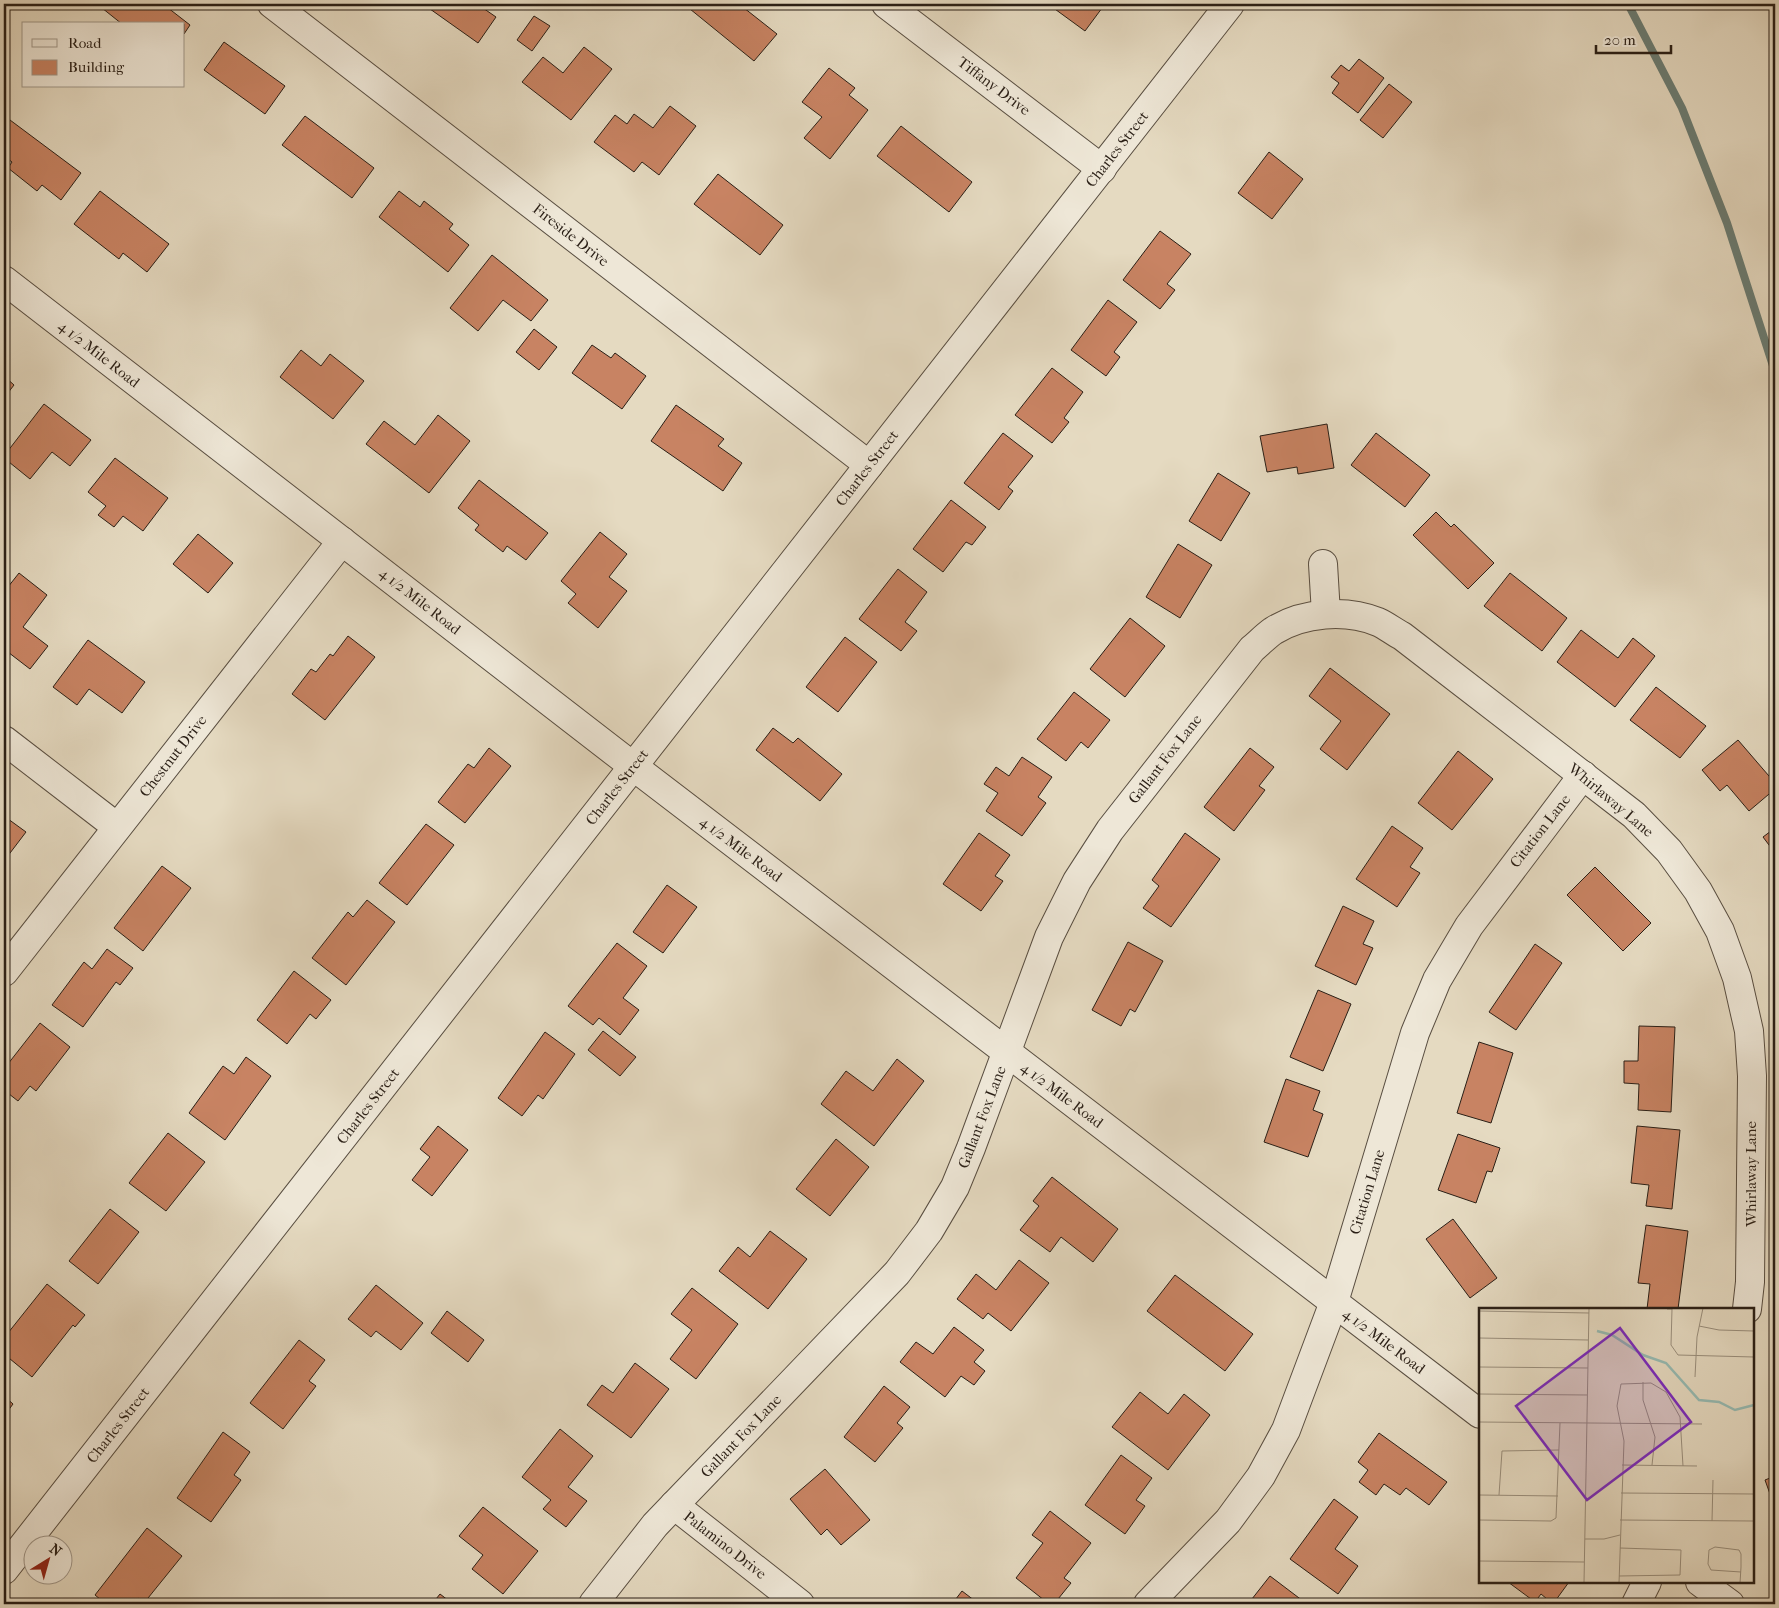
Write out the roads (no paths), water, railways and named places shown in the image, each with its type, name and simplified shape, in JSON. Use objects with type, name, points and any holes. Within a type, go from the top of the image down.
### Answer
[{"type":"street","name":"Fireside Drive","points":[[272,4],[870,465]]},
{"type":"street","name":"Tiffany Drive","points":[[886,4],[1102,169]]},
{"type":"street","name":"Charles Street","points":[[4,1570],[1230,4]]},
{"type":"street","name":"4 1/2 Mile Road","points":[[4,280],[634,767],[1479,1413]]},
{"type":"street","name":"Chestnut Drive","points":[[4,972],[342,541]]},
{"type":"street","points":[[1323,564],[1326,614]]},
{"type":"street","name":"Whirlaway Lane","points":[[1326,614],[1352,615],[1378,622],[1402,636],[1634,816],[1669,851],[1698,892],[1720,931],[1737,978],[1749,1031],[1752,1076],[1750,1282],[1747,1308]]},
{"type":"street","name":"Gallant Fox Lane","points":[[593,1604],[674,1505],[898,1274],[929,1231],[955,1187],[1049,938],[1077,881],[1110,830],[1252,649],[1273,631],[1300,619],[1326,614]]},
{"type":"street","points":[[4,740],[117,827]]},
{"type":"street","name":"Citation Lane","points":[[1148,1604],[1228,1521],[1261,1476],[1286,1430],[1334,1302],[1415,1033],[1437,980],[1474,918],[1583,775]]},
{"type":"street","name":"Palamino Drive","points":[[674,1505],[800,1604]]},
{"type":"street","points":[[1636,1604],[1647,1583]]},
{"type":"street","points":[[1701,1583],[1730,1604]]},
{"type":"waterway","points":[[1628,4],[1682,108],[1727,223],[1775,372]]}]
